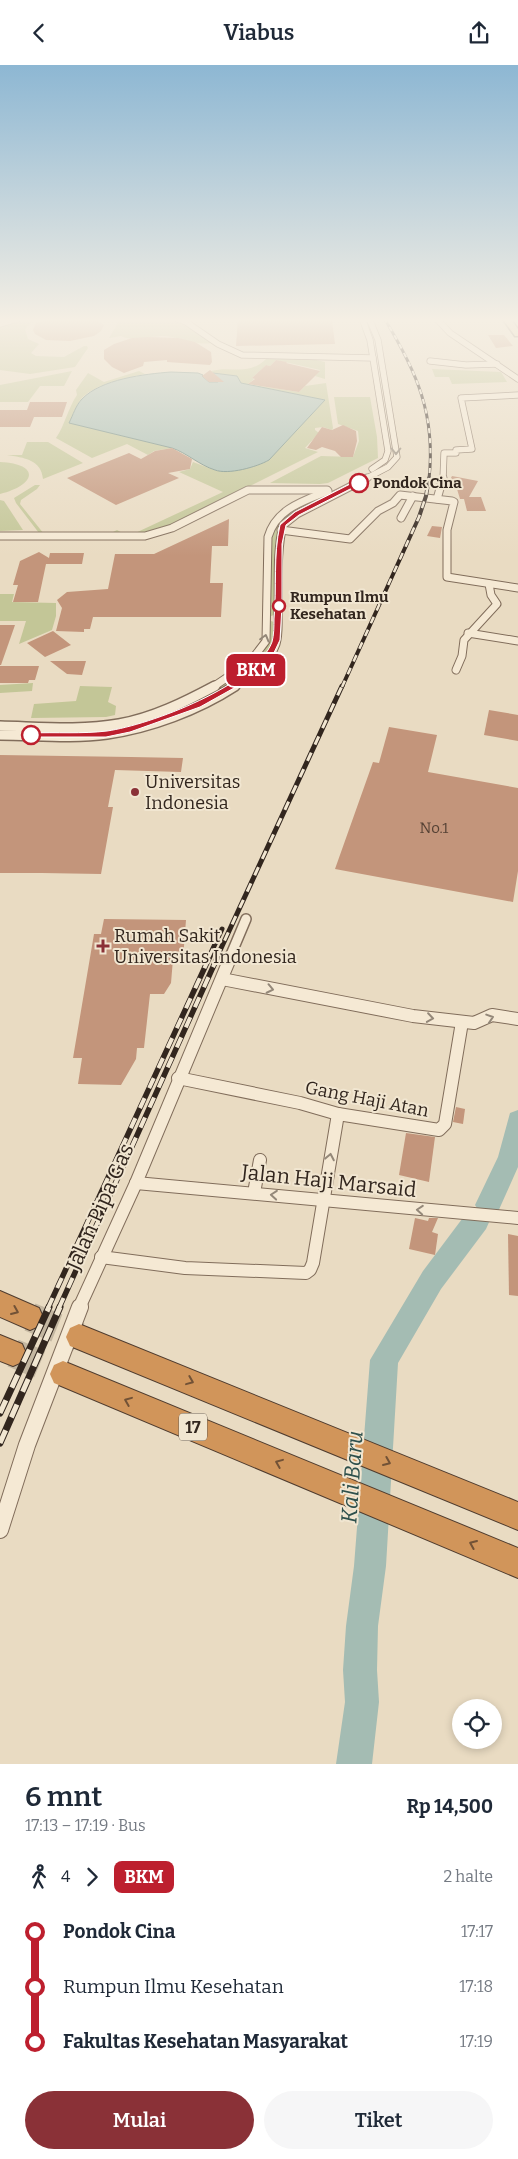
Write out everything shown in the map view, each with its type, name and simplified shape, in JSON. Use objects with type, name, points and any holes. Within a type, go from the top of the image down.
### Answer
[{"type":"highway","points":[[0,1304],[30,1317]]},
{"type":"highway","name":"17","points":[[79,1337],[518,1516]]},
{"type":"highway","name":"17","points":[[63,1374],[518,1563]]},
{"type":"street","points":[[0,726],[104,727],[166,709],[217,686],[251,661],[266,641],[268,537],[271,526],[280,514],[380,465],[388,456],[379,397]]},
{"type":"street","points":[[0,735],[106,734],[140,726],[197,706],[233,687],[262,664],[274,647],[279,601],[279,544],[285,521],[388,467],[397,457],[387,397]]},
{"type":"street","points":[[437,499],[444,474],[444,453],[456,453],[456,450],[472,449],[461,398],[475,397]]},
{"type":"street","points":[[0,537],[145,536],[172,528],[248,490],[343,491]]},
{"type":"street","points":[[281,531],[352,539],[378,511],[393,503],[399,496],[413,496],[454,502],[447,530],[448,577],[518,588]]},
{"type":"street","points":[[401,518],[413,496]]},
{"type":"street","points":[[456,669],[462,656],[464,640],[468,633],[497,604],[491,595],[489,584]]},
{"type":"street","points":[[267,605],[272,605],[272,601],[279,601]]},
{"type":"street","points":[[267,618],[278,618]]},
{"type":"street","points":[[468,633],[518,641]]},
{"type":"street","name":"Jalan Pipa Gas","points":[[0,1530],[3,1509],[85,1293],[136,1183],[178,1078],[222,979],[246,919]]},
{"type":"street","points":[[222,979],[358,1006],[462,1022],[478,1022],[496,1015],[518,1019]]},
{"type":"street","name":"Gang Haji Atan","points":[[178,1078],[300,1103],[338,1114],[434,1130],[443,1128],[462,1022]]},
{"type":"street","points":[[101,1257],[185,1268],[306,1273],[313,1263],[322,1200],[338,1114]]},
{"type":"street","points":[[254,1193],[260,1160]]},
{"type":"street","name":"Jalan Haji Marsaid","points":[[136,1183],[518,1219]]},
{"type":"green space","points":[[0,397],[32,397],[28,402],[0,402]]},
{"type":"green space","points":[[76,397],[83,397],[69,423],[172,448],[154,451],[148,455],[127,444],[92,458],[56,438]]},
{"type":"green space","points":[[311,397],[328,397],[333,428],[332,430],[323,427],[315,428],[319,433],[305,448],[318,452],[170,526],[140,535],[108,537],[44,534],[109,534],[117,530],[126,535],[131,535],[223,492],[179,472],[190,469],[193,462],[217,471],[250,468],[269,460],[325,400]]},
{"type":"green space","points":[[334,397],[370,397],[377,437],[378,458],[328,483],[270,483],[321,456],[353,457],[359,441],[358,431],[338,424]]},
{"type":"green space","points":[[27,442],[48,442],[83,463],[43,479],[42,472],[35,463],[7,455],[22,455]]},
{"type":"green space","points":[[0,462],[13,464],[28,471],[27,480],[12,490],[0,494]]},
{"type":"green space","points":[[35,485],[40,485],[21,500],[20,504],[44,534],[39,533],[14,498]]},
{"type":"green space","points":[[333,492],[335,494],[300,509],[287,517],[279,527],[274,565],[274,615],[271,616],[271,542],[273,530],[281,518]]},
{"type":"green space","points":[[0,500],[4,501],[23,530],[0,531]]},
{"type":"green space","points":[[0,594],[14,594],[12,602],[56,603],[56,616],[52,630],[19,644],[26,621],[0,621]]},
{"type":"green space","points":[[271,621],[274,622],[274,633],[269,651],[250,672],[223,690],[193,705],[166,715],[91,730],[209,693],[225,684],[251,666],[264,652]]},
{"type":"green space","points":[[33,683],[32,691],[0,693],[0,685]]},
{"type":"green space","points":[[80,686],[112,687],[108,702],[116,706],[115,715],[106,717],[31,718],[34,704],[76,701]]},
{"type":"shaded area","points":[[84,397],[312,397],[325,400],[269,460],[250,468],[227,472],[215,470],[172,448],[69,423]]},
{"type":"building","points":[[30,402],[67,402],[62,417],[34,417],[30,427],[0,427],[0,410],[27,410]]},
{"type":"building","points":[[343,425],[356,431],[357,441],[353,457],[341,457],[335,451],[322,447],[316,450],[307,448],[322,427],[332,430]]},
{"type":"building","points":[[172,448],[192,459],[190,469],[168,473],[179,478],[116,505],[67,478],[129,453],[141,459],[155,451]]},
{"type":"building","points":[[452,476],[478,481],[469,497],[481,497],[486,511],[467,511],[464,499],[460,499],[457,489],[446,487]]},
{"type":"building","points":[[229,519],[228,546],[212,546],[210,583],[223,583],[221,617],[93,617],[90,629],[84,629],[84,632],[56,631],[62,608],[57,600],[67,592],[108,589],[115,554],[154,554]]},
{"type":"building","points":[[432,526],[442,527],[440,538],[427,536]]},
{"type":"building","points":[[39,552],[49,558],[50,553],[84,553],[82,564],[46,564],[38,602],[13,602],[18,585],[13,585],[20,561]]},
{"type":"building","points":[[0,625],[15,625],[1,665],[0,665]]},
{"type":"building","points":[[53,631],[71,645],[45,657],[27,643]]},
{"type":"building","points":[[50,661],[86,661],[82,675],[67,674]]},
{"type":"building","points":[[0,666],[39,666],[35,680],[29,680],[28,683],[0,683]]},
{"type":"building","points":[[489,710],[518,715],[518,741],[484,735]]},
{"type":"building","points":[[389,727],[437,735],[428,772],[518,788],[518,871],[513,902],[335,869],[373,762],[379,763]]},
{"type":"building","points":[[0,755],[183,758],[181,772],[115,770],[108,807],[113,807],[101,874],[0,873]]},
{"type":"building","points":[[104,919],[186,920],[183,959],[173,959],[171,983],[164,994],[150,994],[144,1048],[137,1048],[136,1059],[121,1085],[78,1084],[82,1058],[73,1058],[94,934],[101,934]]},
{"type":"building","points":[[456,1107],[465,1109],[463,1124],[453,1122]]},
{"type":"building","points":[[406,1133],[435,1137],[429,1182],[399,1175]]},
{"type":"building","points":[[415,1218],[428,1221],[429,1218],[438,1218],[432,1232],[438,1234],[435,1255],[409,1249]]},
{"type":"building","points":[[508,1234],[518,1236],[518,1296],[509,1295]]},
{"type":"waterway","name":"Kali Baru","points":[[488,1205],[510,1158],[518,1121]]},
{"type":"waterway","name":"Kali Baru","points":[[354,1764],[362,1702],[360,1670],[362,1626],[370,1566],[384,1360],[432,1280],[477,1220]]},
{"type":"tunnel","points":[[30,1317],[79,1337]]},
{"type":"tunnel","points":[[13,1353],[63,1374]]},
{"type":"railway","points":[[423,397],[430,434],[429,479]]},
{"type":"railway","points":[[342,687],[419,517],[426,496],[429,478]]},
{"type":"railway","points":[[217,957],[342,686]]},
{"type":"railway","points":[[209,957],[222,929]]},
{"type":"railway","points":[[48,1308],[210,956]]},
{"type":"railway","points":[[59,1308],[218,956]]},
{"type":"railway","points":[[0,1413],[49,1307]]},
{"type":"railway","points":[[0,1443],[60,1307]]},
{"type":"bus line","name":"BKM","points":[[31,735],[106,734],[119,732],[166,718],[197,706],[233,687],[249,676],[268,658],[276,640],[279,606],[279,544],[285,521],[359,483]]},
{"type":"place","name":"Pondok Cina","points":[[359,483]]},
{"type":"place","name":"Rumpun Ilmu Kesehatan","points":[[279,606]]},
{"type":"place","name":"Universitas Indonesia","points":[[135,792]]},
{"type":"place","name":"Rumah Sakit Universitas Indonesia","points":[[103,946]]}]
